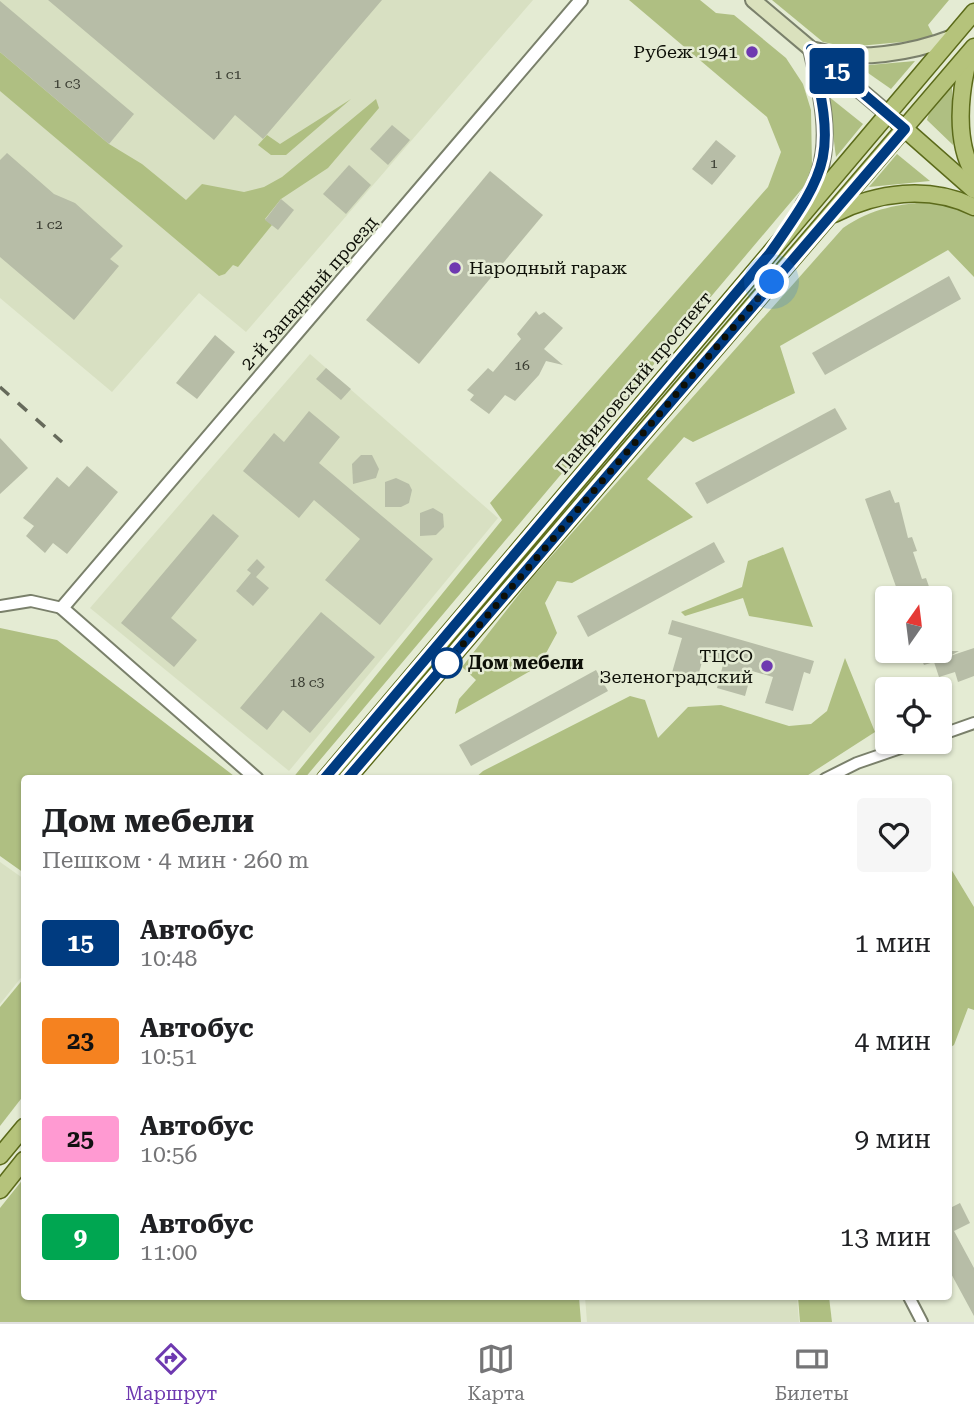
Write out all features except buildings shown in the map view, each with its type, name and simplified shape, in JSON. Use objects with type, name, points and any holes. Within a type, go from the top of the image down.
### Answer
[{"type":"main road","points":[[754,0],[974,190]]},
{"type":"main road","name":"Панфиловский проспект","points":[[327,775],[974,12]]},
{"type":"main road","points":[[811,49],[831,55],[894,52],[926,48],[953,37]]},
{"type":"main road","points":[[350,775],[973,48]]},
{"type":"main road","points":[[973,48],[961,95],[962,132],[974,174]]},
{"type":"main road","points":[[770,253],[811,195],[826,152],[824,114],[811,49]]},
{"type":"main road","points":[[825,218],[858,202],[908,193],[958,199],[974,206]]},
{"type":"main road","points":[[0,1156],[21,1132]]},
{"type":"main road","points":[[0,1190],[21,1164]]},
{"type":"street","name":"2-й Западный проезд","points":[[62,608],[581,0]]},
{"type":"street","points":[[0,607],[31,601],[62,608],[252,775]]},
{"type":"street","points":[[952,730],[974,723]]},
{"type":"street","points":[[833,775],[883,754]]},
{"type":"street","points":[[911,1300],[922,1322]]},
{"type":"shaded area","points":[[0,0],[533,0],[246,332],[199,293],[112,392],[0,298]]},
{"type":"shaded area","points":[[310,354],[498,518],[289,771],[90,608]]},
{"type":"shaded area","points":[[0,862],[21,877],[21,978],[0,1004]]},
{"type":"shaded area","points":[[585,1300],[797,1300],[799,1322],[587,1322]]},
{"type":"green space","points":[[629,0],[700,0],[716,13],[734,15],[786,58],[803,84],[811,110],[812,167],[806,184],[307,775],[295,775],[502,520],[490,503],[768,187],[781,152],[767,117]]},
{"type":"green space","points":[[772,0],[949,0],[928,25],[935,39],[847,47],[823,42]]},
{"type":"green space","points":[[0,52],[109,144],[142,164],[186,200],[202,184],[244,192],[264,187],[282,177],[376,99],[379,108],[328,168],[281,199],[265,219],[272,225],[238,267],[233,265],[225,274],[219,276],[0,91]]},
{"type":"green space","points":[[915,61],[891,89],[858,66]]},
{"type":"green space","points":[[952,86],[953,145],[927,120],[929,113]]},
{"type":"green space","points":[[828,96],[863,124],[836,157]]},
{"type":"green space","points":[[351,99],[286,155],[271,155],[258,145],[267,135],[280,144]]},
{"type":"green space","points":[[897,154],[930,181],[869,187]]},
{"type":"green space","points":[[934,201],[974,210],[974,277],[948,250],[780,346],[795,393],[693,442],[684,437],[647,479],[693,517],[572,583],[557,581],[545,603],[557,633],[539,666],[455,714],[459,699],[476,680],[462,667],[531,579],[843,228],[865,215],[886,208]]},
{"type":"green space","points":[[783,547],[813,627],[749,616],[743,598],[685,616],[681,612],[742,587],[748,561]]},
{"type":"green space","points":[[0,628],[57,640],[233,775],[21,775],[21,871],[0,856]]},
{"type":"green space","points":[[845,658],[875,732],[808,775],[478,775],[630,696],[645,700],[658,738],[688,707],[721,705],[789,726],[811,724],[827,711]]},
{"type":"green space","points":[[952,871],[974,907],[974,1010],[968,1008],[952,1046]]},
{"type":"green space","points":[[21,982],[21,1099],[0,1126],[0,1007]]},
{"type":"green space","points":[[21,1182],[21,1300],[579,1300],[581,1322],[0,1322],[0,1208]]},
{"type":"green space","points":[[798,1300],[829,1300],[832,1322],[800,1322]]},
{"type":"railway","points":[[0,387],[62,442]]},
{"type":"bus line","name":"15","points":[[327,775],[770,253],[811,195],[821,174],[826,152],[824,114],[811,49],[905,129],[825,218],[350,775]]},
{"type":"place","name":"Рубеж 1941","points":[[752,52]]},
{"type":"place","name":"Народный гараж","points":[[455,268]]},
{"type":"place","name":"Дом мебели","points":[[447,663]]},
{"type":"place","name":"ТЦСО Зеленоградский","points":[[767,666]]},
{"type":"route","points":[[447,663],[772,282]]}]
